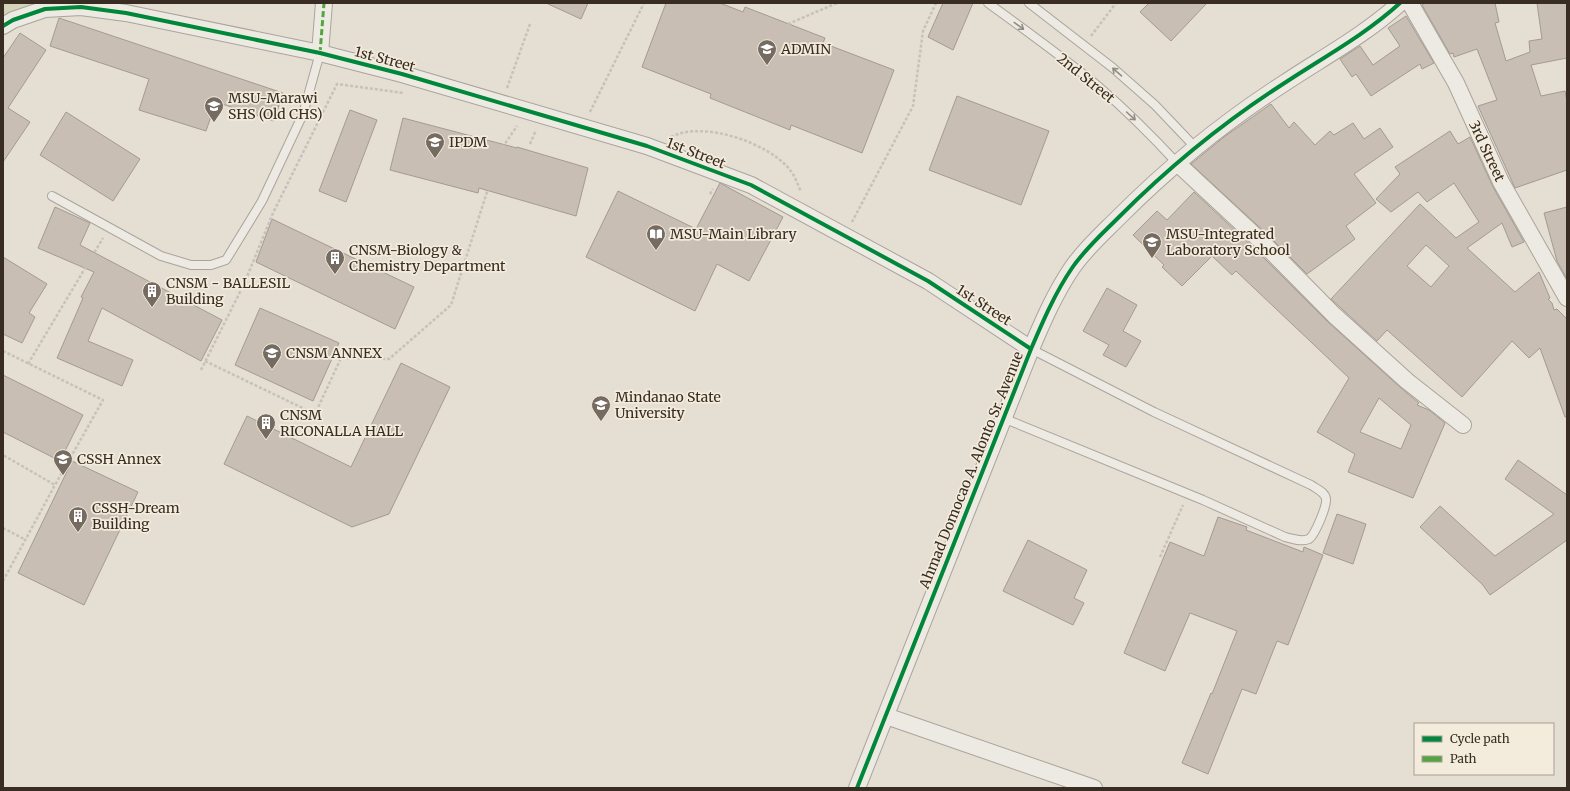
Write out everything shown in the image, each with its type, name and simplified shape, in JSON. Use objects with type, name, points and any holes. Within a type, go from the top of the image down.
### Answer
[{"type":"street","points":[[320,53],[324,3]]},
{"type":"street","name":"Ahmad Domocao A. Alonto Sr. Avenue","points":[[857,788],[1031,349],[1055,295],[1072,268],[1088,248],[1145,190],[1177,163],[1252,104],[1375,24],[1400,3]]},
{"type":"street","name":"3rd Street","points":[[1410,3],[1456,83],[1501,182],[1567,298]]},
{"type":"street","name":"1st Street","points":[[3,26],[13,20],[44,9],[81,7],[126,13],[320,53],[402,74],[655,149],[751,185],[928,281],[1031,349]]},
{"type":"street","points":[[1177,163],[1263,243],[1334,315],[1407,381],[1463,425]]},
{"type":"street","points":[[886,716],[1094,788]]},
{"type":"lane","name":"2nd Street","points":[[988,3],[1098,86],[1138,122],[1177,163]]},
{"type":"lane","name":"2nd Street","points":[[1029,3],[1113,68],[1155,105],[1196,148]]},
{"type":"lane","points":[[52,196],[161,256],[191,265],[211,265],[226,260],[262,201],[303,114],[320,53]]},
{"type":"lane","points":[[1003,418],[1188,493],[1285,537],[1301,540],[1309,539],[1314,534],[1326,505],[1326,498],[1322,491],[1311,485],[1154,412],[1031,349]]},
{"type":"path","points":[[582,127],[644,3]]},
{"type":"path","points":[[788,24],[837,3]]},
{"type":"path","points":[[845,236],[913,106],[923,31],[936,3]]},
{"type":"path","points":[[1084,45],[1116,3]]},
{"type":"path","points":[[502,103],[530,24]]},
{"type":"path","points":[[201,370],[244,284],[272,213],[338,84],[409,94]]},
{"type":"path","points":[[205,362],[316,414],[341,358],[389,359],[451,304],[500,151],[527,110]]},
{"type":"path","points":[[655,149],[659,144],[676,134],[695,132],[713,132],[744,140],[774,156],[790,170],[805,200],[810,217]]},
{"type":"path","points":[[28,364],[110,228]]},
{"type":"path","points":[[3,351],[103,400],[3,581]]},
{"type":"path","points":[[3,455],[55,485]]},
{"type":"path","points":[[1160,558],[1188,493]]},
{"type":"path","points":[[3,528],[26,540]]},
{"type":"shaded area","points":[[3,3],[73,3],[3,30]]},
{"type":"building","points":[[546,3],[588,3],[581,19]]},
{"type":"building","points":[[666,3],[720,3],[743,12],[745,7],[825,38],[823,43],[894,70],[862,153],[791,125],[790,130],[710,98],[711,94],[642,67]]},
{"type":"building","points":[[943,3],[973,3],[953,50],[928,37]]},
{"type":"building","points":[[1149,3],[1207,3],[1171,41],[1140,12]]},
{"type":"building","points":[[1425,3],[1495,3],[1499,22],[1495,23],[1506,61],[1530,52],[1529,41],[1542,39],[1537,3],[1567,3],[1567,58],[1531,65],[1541,96],[1565,91],[1567,102],[1567,170],[1515,188],[1478,106],[1497,100],[1477,49],[1454,57],[1453,53],[1450,54],[1422,5]]},
{"type":"building","points":[[1406,16],[1434,63],[1422,69],[1420,64],[1371,96],[1356,74],[1352,77],[1340,59],[1360,46],[1373,65],[1400,46],[1388,28]]},
{"type":"building","points":[[59,18],[283,93],[274,121],[216,102],[206,131],[139,110],[149,79],[50,46]]},
{"type":"building","points":[[20,33],[46,50],[8,108],[30,122],[3,162],[3,58]]},
{"type":"building","points":[[957,96],[1049,131],[1021,205],[929,170]]},
{"type":"building","points":[[1271,104],[1289,128],[1294,122],[1315,145],[1330,131],[1334,135],[1353,123],[1364,139],[1380,128],[1393,147],[1354,174],[1376,203],[1346,226],[1355,239],[1307,274],[1269,236],[1191,164],[1224,137]]},
{"type":"building","points":[[350,110],[377,120],[346,202],[319,191]]},
{"type":"building","points":[[66,112],[140,159],[113,201],[40,155]]},
{"type":"building","points":[[403,118],[517,147],[588,168],[576,216],[479,188],[478,193],[390,170]]},
{"type":"building","points":[[1450,131],[1458,144],[1470,137],[1493,187],[1524,242],[1512,247],[1502,223],[1467,248],[1515,292],[1539,272],[1550,298],[1548,299],[1552,303],[1554,310],[1557,309],[1567,319],[1567,417],[1565,417],[1540,348],[1529,358],[1512,341],[1462,397],[1387,330],[1377,341],[1331,299],[1420,204],[1456,238],[1479,222],[1454,183],[1427,202],[1418,192],[1391,212],[1376,199],[1400,174],[1395,167]],"holes":[[[1426,245],[1449,266],[1431,287],[1407,266]]]},
{"type":"building","name":"MSU-Main Library","points":[[720,183],[783,217],[749,281],[717,264],[695,311],[586,257],[618,191],[696,229]]},
{"type":"building","points":[[1194,192],[1256,250],[1328,322],[1419,403],[1417,405],[1429,410],[1445,423],[1413,498],[1348,472],[1355,454],[1317,432],[1349,378],[1236,271],[1232,275],[1212,256],[1182,286],[1162,267],[1164,265],[1133,235],[1157,211],[1167,220]],"holes":[[[1379,398],[1411,425],[1401,449],[1360,432]]]},
{"type":"building","points":[[55,207],[90,223],[80,245],[222,320],[201,361],[102,308],[88,341],[133,360],[122,386],[57,358],[83,298],[81,297],[94,272],[38,248]]},
{"type":"building","points":[[1567,207],[1567,279],[1557,261],[1544,213]]},
{"type":"building","name":"CNSM-Biology & Chemistry Department","points":[[272,219],[414,287],[395,329],[256,262]]},
{"type":"building","points":[[3,257],[47,284],[29,313],[35,317],[22,343],[3,334]]},
{"type":"building","points":[[1107,288],[1137,305],[1123,331],[1141,341],[1126,367],[1103,355],[1109,345],[1083,331]]},
{"type":"building","points":[[260,308],[339,343],[313,401],[235,365]]},
{"type":"building","name":"CNSM RICONALLA HALL","points":[[401,363],[450,387],[389,514],[352,527],[224,464],[247,416],[351,467]]},
{"type":"building","points":[[3,375],[83,415],[60,461],[3,432]]},
{"type":"building","points":[[1518,460],[1567,495],[1567,540],[1490,595],[1482,584],[1420,527],[1440,506],[1495,556],[1554,514],[1505,479]]},
{"type":"building","name":"CSSH-Dream Building","points":[[72,461],[138,492],[84,605],[18,573]]},
{"type":"building","points":[[1337,514],[1366,524],[1353,564],[1323,553]]},
{"type":"building","points":[[1218,517],[1247,527],[1246,530],[1303,552],[1304,547],[1323,555],[1288,645],[1277,641],[1256,694],[1242,689],[1208,774],[1182,763],[1237,631],[1190,613],[1165,671],[1124,653],[1170,542],[1204,556]]},
{"type":"building","points":[[1028,540],[1087,570],[1074,598],[1084,603],[1073,625],[1003,591]]},
{"type":"marked path","points":[[320,53],[324,3]]},
{"type":"cycle path","points":[[857,788],[1031,349],[1055,297],[1072,268],[1094,241],[1138,198],[1198,146],[1261,99],[1358,36],[1387,15],[1400,3]]},
{"type":"cycle path","points":[[3,26],[13,20],[45,9],[81,7],[126,13],[320,53],[402,74],[647,146],[751,185],[928,281],[1031,349]]},
{"type":"place","name":"ADMIN","points":[[767,66]]},
{"type":"place","name":"MSU-Marawi SHS (Old CHS)","points":[[214,123]]},
{"type":"place","name":"IPDM","points":[[435,159]]},
{"type":"place","name":"MSU-Main Library","points":[[656,251]]},
{"type":"place","name":"MSU-Integrated Laboratory School","points":[[1152,259]]},
{"type":"place","name":"CNSM-Biology & Chemistry Department","points":[[335,275]]},
{"type":"place","name":"CNSM - BALLESIL Building","points":[[152,308]]},
{"type":"place","name":"CNSM ANNEX","points":[[272,370]]},
{"type":"place","name":"Mindanao State University","points":[[601,422]]},
{"type":"place","name":"CNSM RICONALLA HALL","points":[[266,440]]},
{"type":"place","name":"CSSH Annex","points":[[63,476]]},
{"type":"place","name":"CSSH-Dream Building","points":[[78,533]]}]
